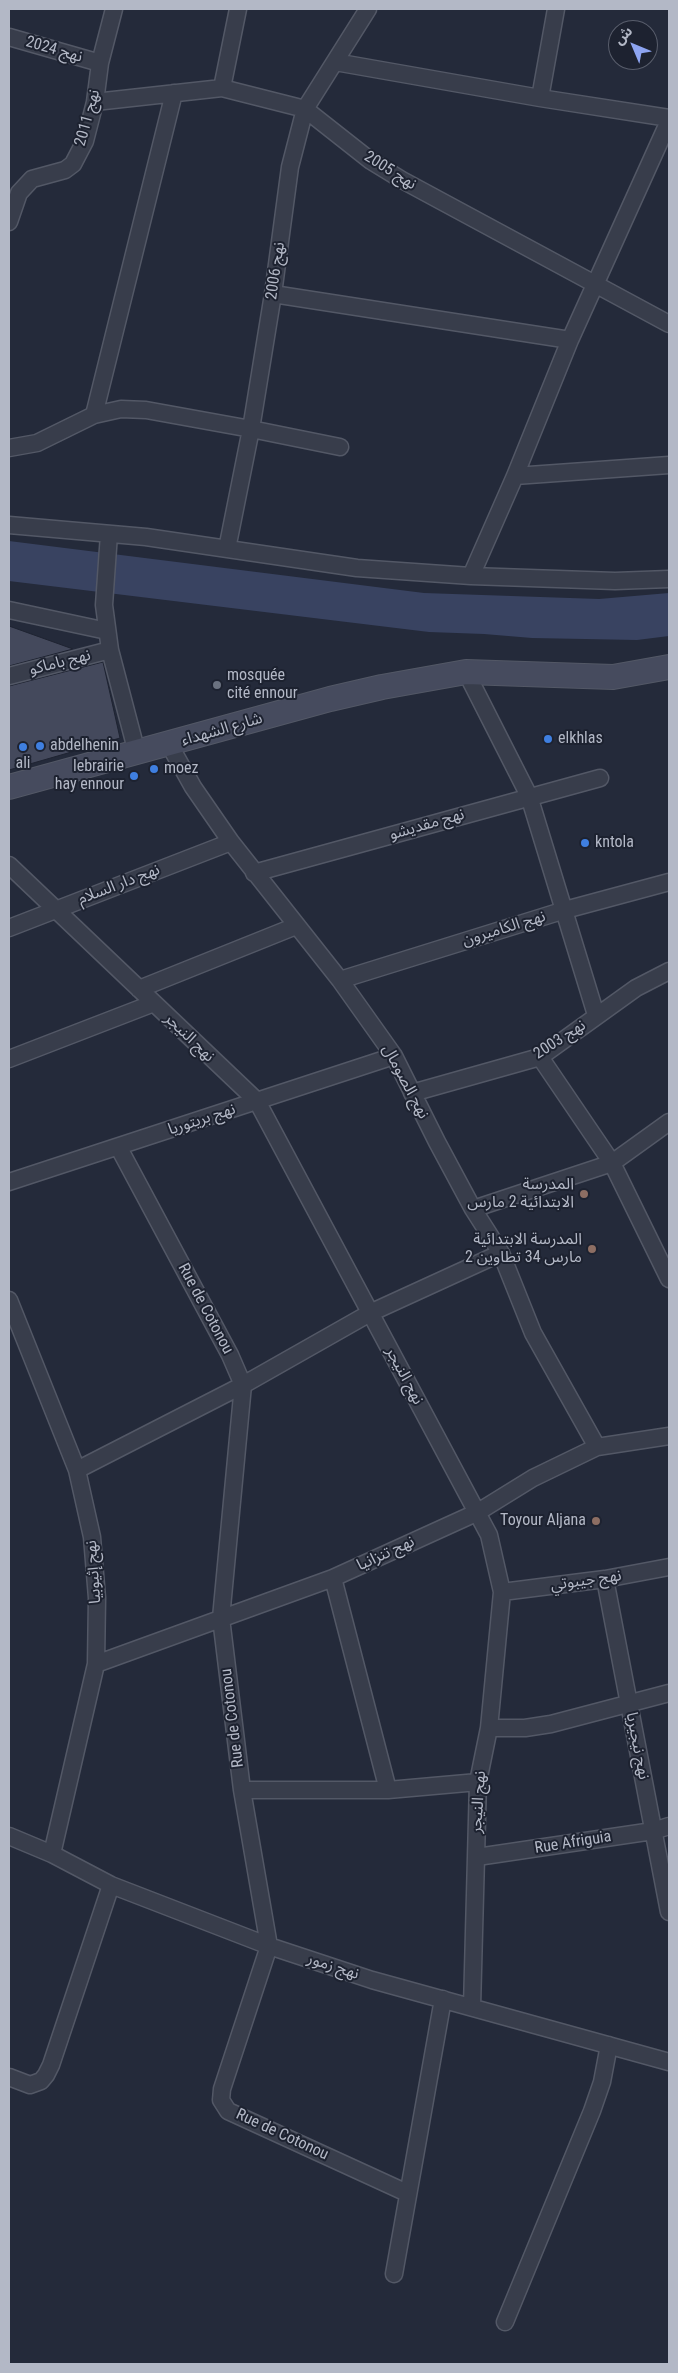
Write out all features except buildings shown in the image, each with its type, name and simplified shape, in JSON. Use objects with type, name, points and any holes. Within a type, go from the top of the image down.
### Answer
[{"type":"main road","name":"شارع الشهداء","points":[[9,787],[137,754],[330,699],[466,672],[613,677],[669,667]]},
{"type":"street","name":"نهج 2011","points":[[9,222],[19,193],[32,179],[64,170],[73,164],[85,141],[95,102],[100,63],[114,9]]},
{"type":"street","points":[[222,88],[238,9]]},
{"type":"street","name":"نهج 2006","points":[[227,549],[251,429],[273,294],[290,167],[305,109],[368,9]]},
{"type":"street","points":[[540,98],[556,9]]},
{"type":"street","name":"نهج 2024","points":[[9,37],[100,63]]},
{"type":"street","points":[[335,62],[669,119],[596,286],[570,340],[515,476],[471,576]]},
{"type":"street","name":"نهج 2005","points":[[95,102],[222,88],[305,109],[370,160],[402,180],[669,324]]},
{"type":"street","points":[[94,415],[174,93]]},
{"type":"street","points":[[273,294],[570,340]]},
{"type":"street","points":[[9,448],[37,442],[94,415],[121,409],[146,410],[340,447]]},
{"type":"street","points":[[515,476],[669,465]]},
{"type":"street","points":[[9,525],[108,539],[227,549],[357,568],[471,576],[615,581],[669,579]]},
{"type":"street","points":[[108,539],[104,605],[107,631],[110,650],[137,754]]},
{"type":"street","points":[[9,610],[107,631]]},
{"type":"street","name":"نهج باماكو","points":[[9,676],[110,650]]},
{"type":"street","points":[[466,672],[529,796],[596,1015]]},
{"type":"street","name":"نهج الصومال","points":[[169,744],[193,787],[231,842],[340,980],[374,1025],[394,1056],[473,1209],[501,1253],[533,1333],[597,1447]]},
{"type":"street","name":"نهج مقديشو","points":[[254,873],[600,778]]},
{"type":"street","name":"نهج دار السلام","points":[[9,928],[231,842]]},
{"type":"street","name":"نهج النيجر","points":[[9,865],[257,1102],[489,1535],[502,1592],[489,1728],[478,1782],[472,2007]]},
{"type":"street","name":"نهج الكاميرون","points":[[340,980],[565,910],[669,882]]},
{"type":"street","points":[[139,989],[296,926]]},
{"type":"street","name":"نهج 2003","points":[[412,1093],[540,1057],[636,988],[669,971]]},
{"type":"street","points":[[9,1059],[154,1003]]},
{"type":"street","name":"نهج بريتوريا","points":[[9,1182],[119,1148],[394,1056]]},
{"type":"street","points":[[540,1057],[612,1163],[668,1272]]},
{"type":"street","points":[[473,1209],[612,1163],[669,1122]]},
{"type":"street","name":"Rue de Cotonou","points":[[119,1148],[230,1355],[243,1385],[221,1618],[242,1790],[269,1946],[222,2089],[221,2100],[223,2106],[228,2110],[407,2193]]},
{"type":"street","points":[[77,1470],[243,1385],[370,1313],[501,1253]]},
{"type":"street","name":"نهج إثيوبيا","points":[[9,1300],[77,1470],[92,1537],[97,1598],[96,1664],[52,1854]]},
{"type":"street","name":"نهج تنزانيا","points":[[96,1664],[333,1578],[478,1512],[533,1478],[597,1447],[669,1436]]},
{"type":"street","name":"نهج جيبوتي","points":[[502,1592],[605,1579],[669,1567]]},
{"type":"street","points":[[333,1578],[388,1790]]},
{"type":"street","name":"نهج نيجيريا","points":[[605,1579],[669,1912]]},
{"type":"street","points":[[489,1728],[525,1728],[551,1724],[669,1694]]},
{"type":"street","points":[[242,1790],[388,1790],[478,1782]]},
{"type":"street","name":"Rue Afriguia","points":[[477,1858],[653,1831],[669,1826]]},
{"type":"street","name":"نهج زمور","points":[[9,1836],[52,1854],[111,1885],[269,1946],[372,1980],[669,2062]]},
{"type":"street","points":[[9,2077],[30,2085],[41,2082],[46,2076],[111,1885]]},
{"type":"street","points":[[394,2274],[443,2000]]},
{"type":"street","points":[[505,2322],[592,2111],[602,2082],[609,2045]]},
{"type":"water","points":[[9,541],[424,593],[599,599],[669,593],[669,636],[637,640],[532,638],[429,632],[9,581]]},
{"type":"place","name":"mosquée cité ennour","points":[[217,685]]},
{"type":"place","name":"elkhlas","points":[[548,739]]},
{"type":"place","name":"abdelhenin","points":[[40,746]]},
{"type":"place","name":"ali","points":[[23,747]]},
{"type":"place","name":"moez","points":[[154,769]]},
{"type":"place","name":"lebrairie hay ennour","points":[[134,776]]},
{"type":"place","name":"kntola","points":[[585,843]]},
{"type":"place","name":"المدرسة الابتدائية 2 مارس","points":[[584,1194]]},
{"type":"place","name":"المدرسة الابتدائية 2 مارس 34 تطاوين","points":[[592,1249]]},
{"type":"place","name":"Toyour Aljana","points":[[596,1521]]}]
